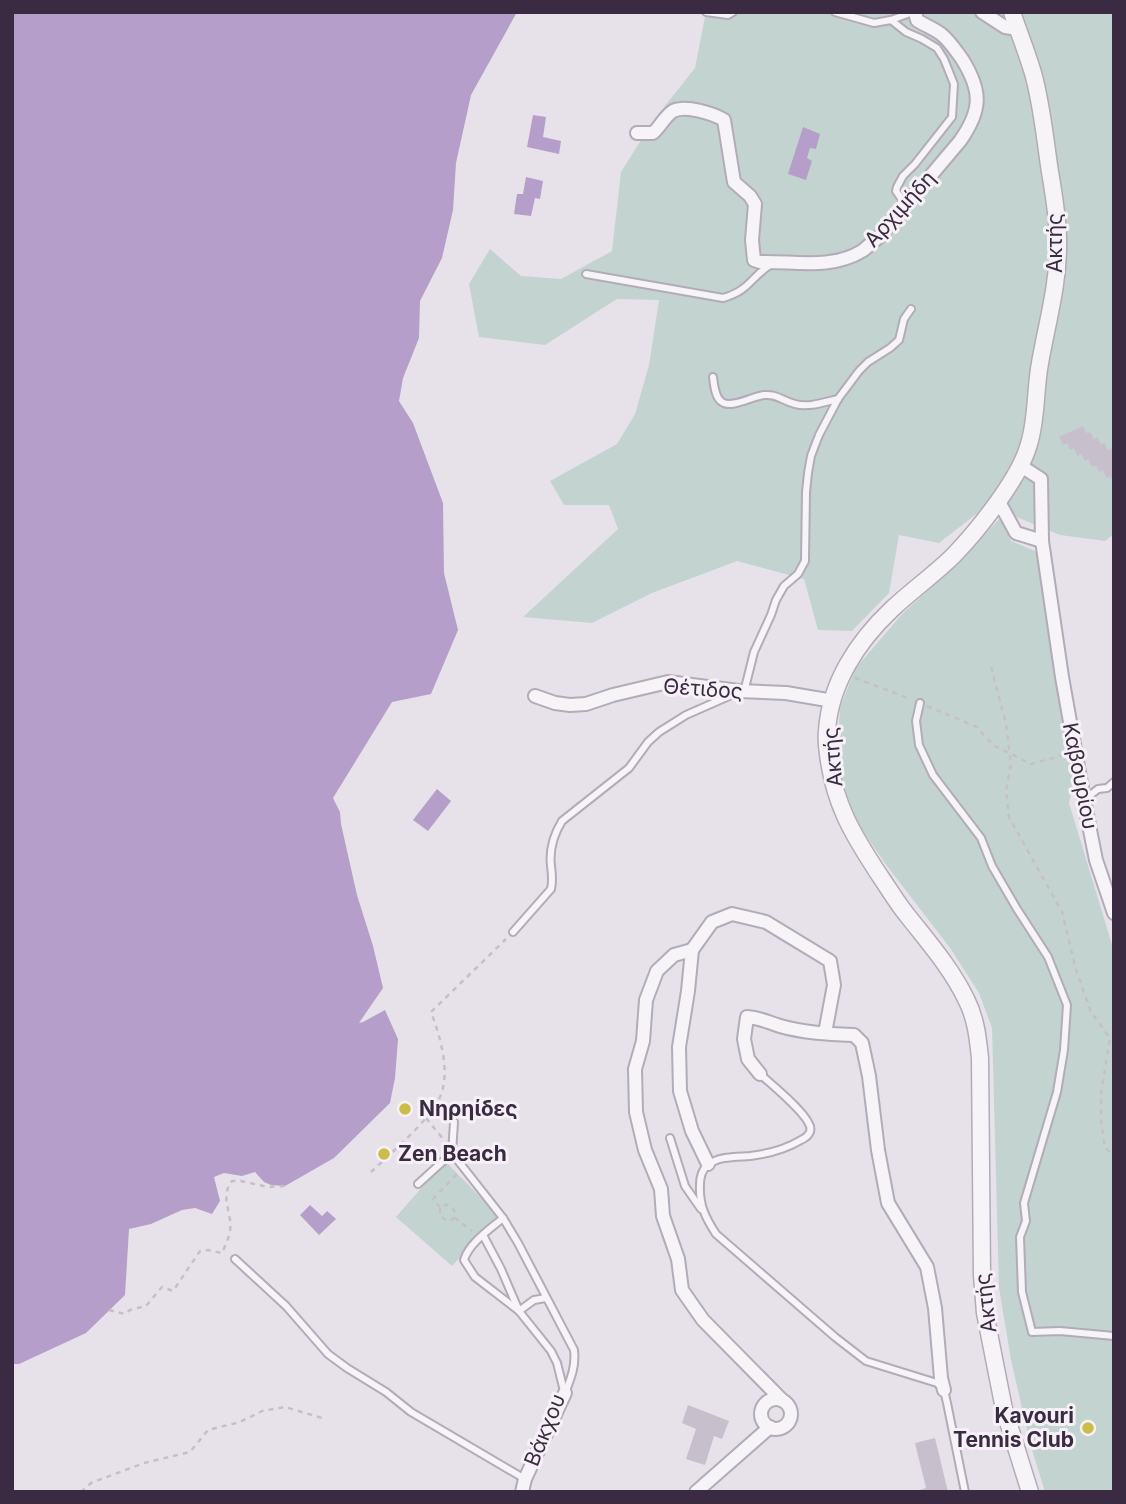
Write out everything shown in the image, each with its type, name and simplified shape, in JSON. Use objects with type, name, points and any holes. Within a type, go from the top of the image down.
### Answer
[{"type":"street","name":"Αρχιμήδη","points":[[775,262],[821,263],[851,257],[864,250],[879,237],[969,127],[975,116],[975,82],[958,53],[941,34],[917,19],[914,12]]},
{"type":"street","points":[[982,12],[1005,27],[1018,29]]},
{"type":"street","name":"Ακτής","points":[[1012,12],[1039,102],[1055,200],[1058,241],[1057,270],[1039,367],[1034,424],[1029,446],[1021,466],[998,500],[954,555],[875,626],[843,673],[826,732],[830,772],[848,826],[905,912],[956,979],[969,1004],[976,1027],[980,1058],[982,1275],[985,1313],[1004,1409],[1030,1492]]},
{"type":"street","points":[[637,133],[653,133],[675,110],[701,111],[724,120],[734,182],[755,204],[752,240],[754,260],[775,262]]},
{"type":"street","name":"Καβουρίου","points":[[1021,466],[1041,479],[1042,541],[1062,677],[1096,860],[1114,913]]},
{"type":"street","points":[[998,500],[1016,533],[1042,541]]},
{"type":"street","name":"Θέτιδος","points":[[535,696],[555,703],[586,704],[668,682],[741,692],[786,693],[833,701]]},
{"type":"street","points":[[708,1164],[692,1131],[680,1091],[679,1047],[692,950],[712,922],[732,914],[766,922],[830,961],[834,985],[825,1033]]},
{"type":"street","points":[[692,950],[674,956],[657,971],[646,1000],[643,1041],[635,1069],[636,1112],[645,1150],[661,1189],[663,1216],[678,1259],[682,1290],[703,1320],[787,1403],[790,1420],[781,1428],[770,1427],[763,1419],[763,1408],[771,1400],[782,1400]]},
{"type":"street","points":[[760,1074],[748,1059],[744,1039],[747,1017],[761,1018],[779,1026],[854,1035],[862,1043],[888,1203],[927,1267],[944,1390]]},
{"type":"street","name":"Βάκχου","points":[[523,1485],[565,1393]]},
{"type":"street","points":[[696,1492],[770,1427]]},
{"type":"lane","points":[[706,12],[728,15],[733,12]]},
{"type":"lane","points":[[835,12],[874,23],[914,12]]},
{"type":"lane","points":[[891,20],[906,32],[937,48],[954,84],[952,117],[897,187],[896,191],[906,205]]},
{"type":"lane","points":[[586,274],[723,298],[745,289],[764,269],[775,262]]},
{"type":"lane","points":[[513,932],[551,889],[551,848],[555,832],[562,821],[629,768],[659,732],[687,715],[741,692],[776,600],[784,586],[798,574],[805,561],[809,465],[819,435],[838,399],[868,362],[899,340],[904,319],[911,309]]},
{"type":"lane","points":[[713,377],[717,397],[722,403],[730,404],[760,395],[774,395],[800,405],[838,399]]},
{"type":"lane","points":[[920,703],[916,721],[919,745],[933,775],[981,838],[992,866],[1048,957],[1067,1004],[1064,1050],[1057,1092],[1024,1203],[1026,1221],[1020,1237],[1021,1292],[1032,1332],[1060,1331],[1114,1336]]},
{"type":"lane","points":[[1084,800],[1098,789],[1107,788],[1114,782]]},
{"type":"lane","points":[[703,1212],[700,1180],[708,1164],[771,1152],[795,1144],[811,1131],[810,1125],[800,1112],[760,1074]]},
{"type":"lane","points":[[454,1122],[452,1153],[476,1182],[518,1243],[574,1350],[574,1373],[565,1393]]},
{"type":"lane","points":[[670,1138],[685,1186],[716,1234],[866,1361],[925,1378],[937,1383],[944,1390],[965,1492]]},
{"type":"lane","points":[[418,1184],[452,1153]]},
{"type":"lane","points":[[503,1219],[480,1234],[501,1269],[519,1311],[534,1300],[546,1298]]},
{"type":"lane","name":"Βάκχου","points":[[480,1234],[464,1260],[475,1277],[519,1311],[551,1352],[557,1363],[565,1393]]},
{"type":"lane","points":[[235,1259],[286,1306],[328,1354],[523,1485]]},
{"type":"path","points":[[991,667],[1006,724],[1011,764],[1006,791],[1009,817],[1062,912],[1076,970],[1091,1012],[1110,1038],[1101,1094],[1101,1121],[1105,1147],[1114,1157]]},
{"type":"path","points":[[843,673],[976,727],[993,745],[1031,764],[1076,752]]},
{"type":"path","points":[[370,1172],[425,1118],[440,1096],[444,1074],[443,1054],[431,1012],[513,932]]},
{"type":"path","points":[[455,1218],[447,1221],[440,1216],[440,1207],[433,1199],[466,1165]]},
{"type":"path","points":[[109,1310],[125,1314],[146,1306],[162,1287],[173,1291],[200,1251],[222,1253],[231,1230],[226,1188],[232,1181],[268,1187],[285,1186]]},
{"type":"path","points":[[440,1207],[446,1204],[451,1206],[455,1218],[480,1234]]},
{"type":"path","points":[[81,1492],[91,1483],[144,1463],[190,1452],[208,1430],[240,1422],[262,1411],[285,1407],[322,1418]]},
{"type":"shaded area","points":[[12,12],[517,12],[471,95],[456,163],[453,210],[442,258],[420,301],[419,338],[403,378],[399,401],[413,423],[443,503],[444,573],[458,630],[431,694],[392,702],[333,798],[340,812],[357,895],[383,988],[359,1023],[385,1010],[398,1039],[390,1103],[334,1158],[285,1186],[264,1182],[255,1172],[242,1176],[224,1173],[214,1177],[220,1201],[212,1214],[195,1208],[182,1210],[151,1224],[129,1229],[125,1295],[86,1333],[19,1364],[12,1364]]},
{"type":"shaded area","points":[[706,12],[1114,12],[1114,534],[1105,541],[1060,535],[988,505],[939,543],[899,535],[889,593],[852,631],[818,630],[804,579],[737,561],[652,593],[592,623],[523,617],[618,529],[609,505],[564,505],[550,481],[617,444],[635,414],[649,365],[659,300],[617,299],[545,345],[479,337],[469,284],[490,249],[521,276],[561,279],[612,251],[621,172],[653,121],[695,68]]},
{"type":"shaded area","points":[[533,115],[546,117],[543,137],[561,141],[559,154],[527,147]]},
{"type":"shaded area","points":[[803,127],[820,134],[816,149],[810,148],[807,158],[812,161],[806,180],[788,174]]},
{"type":"shaded area","points":[[526,177],[543,181],[540,199],[535,198],[531,216],[514,214],[517,194],[523,194]]},
{"type":"shaded area","points":[[1000,518],[1011,541],[1037,552],[1074,780],[1069,803],[1114,951],[1114,1492],[1045,1492],[1030,1443],[1011,1360],[999,1288],[992,1028],[979,993],[950,948],[855,820],[837,763],[840,708],[855,669],[903,613],[959,562]]},
{"type":"shaded area","points":[[437,789],[451,801],[428,831],[413,820]]},
{"type":"shaded area","points":[[445,1161],[498,1215],[452,1266],[396,1217]]},
{"type":"shaded area","points":[[310,1205],[322,1216],[327,1211],[336,1219],[319,1235],[300,1215]]},
{"type":"building","points":[[1083,426],[1086,433],[1090,432],[1094,439],[1097,437],[1108,450],[1112,448],[1114,484],[1110,476],[1106,478],[1103,470],[1099,472],[1096,465],[1092,467],[1088,459],[1085,461],[1081,454],[1077,456],[1074,448],[1070,450],[1067,443],[1063,445],[1059,437]]},
{"type":"building","points":[[688,1405],[729,1421],[722,1439],[714,1436],[705,1465],[686,1459],[696,1429],[682,1423]]},
{"type":"building","points":[[935,1438],[948,1492],[914,1492],[926,1488],[915,1443]]},
{"type":"place","name":"Νηρηίδες","points":[[405,1109]]},
{"type":"place","name":"Zen Beach","points":[[384,1154]]},
{"type":"place","name":"Kavouri Tennis Club","points":[[1088,1428]]}]
